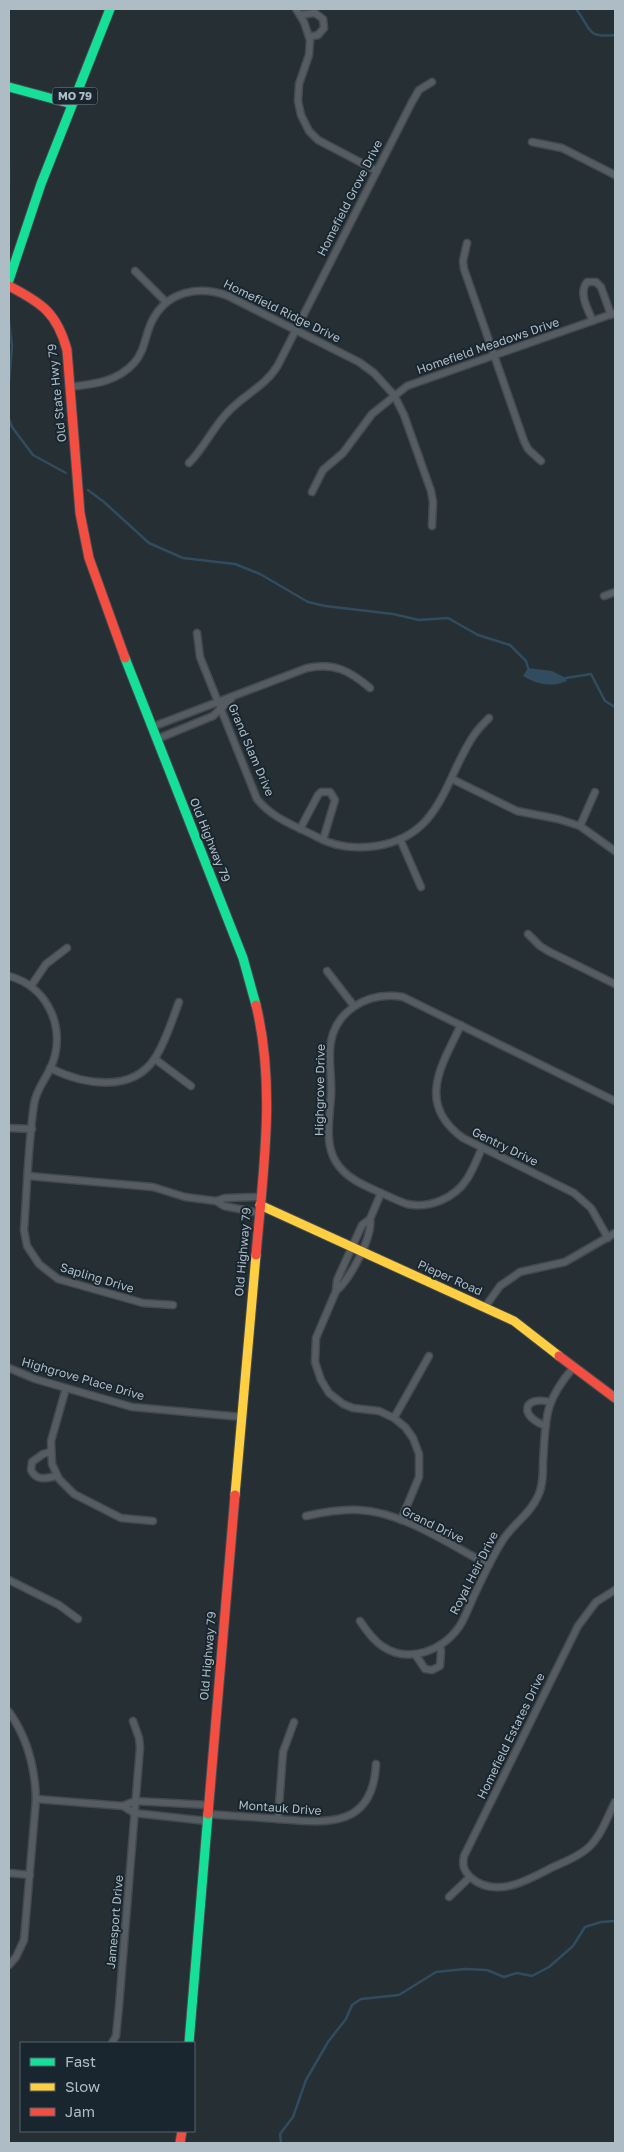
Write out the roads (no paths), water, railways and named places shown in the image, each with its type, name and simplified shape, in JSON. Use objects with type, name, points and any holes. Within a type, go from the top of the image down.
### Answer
[{"type":"street","name":"MO 79","points":[[9,280],[41,184],[110,9]]},
{"type":"street","points":[[296,9],[309,37],[309,55],[299,84],[298,101],[301,115],[309,131],[318,140],[377,171]]},
{"type":"street","points":[[300,15],[315,13],[323,19],[324,28],[318,35],[309,37]]},
{"type":"street","name":"Homefield Grove Drive","points":[[189,463],[200,452],[215,427],[227,413],[240,400],[271,377],[419,90],[432,82]]},
{"type":"street","points":[[9,87],[72,104]]},
{"type":"street","points":[[532,142],[562,148],[615,175]]},
{"type":"street","points":[[467,243],[464,269],[493,356],[524,441],[528,449],[541,461]]},
{"type":"street","points":[[70,387],[109,380],[120,375],[134,364],[141,353],[152,322],[166,302],[135,271]]},
{"type":"street","name":"Homefield Meadows Drive","points":[[312,492],[323,470],[343,453],[372,414],[407,386],[493,356],[593,321],[613,314],[601,287],[596,282],[586,282],[583,286],[583,294],[593,321]]},
{"type":"street","name":"Old State Hwy 79","points":[[9,286],[48,309],[58,322],[67,350],[78,493]]},
{"type":"street","name":"Homefield Ridge Drive","points":[[166,302],[180,294],[198,290],[214,291],[359,362],[374,373],[394,395],[404,415],[433,502],[432,526]]},
{"type":"street","name":"Old Highway 79","points":[[78,493],[89,558],[112,626],[225,912],[255,996],[263,1035],[267,1074],[267,1110],[260,1205],[189,2042]]},
{"type":"street","points":[[604,596],[615,592]]},
{"type":"street","name":"Grand Slam Drive","points":[[197,633],[200,656],[257,799],[276,817],[335,844],[360,848],[383,845],[400,839],[427,819],[437,808],[470,741],[489,718]]},
{"type":"street","points":[[152,727],[301,670],[322,665],[348,672],[370,688]]},
{"type":"street","points":[[157,739],[213,716],[232,698]]},
{"type":"street","points":[[452,779],[517,811],[558,819],[580,826],[615,851]]},
{"type":"street","points":[[300,828],[318,795],[321,792],[330,792],[335,800],[323,840]]},
{"type":"street","points":[[580,826],[596,792]]},
{"type":"street","points":[[400,839],[421,887]]},
{"type":"street","points":[[528,934],[548,951],[615,984]]},
{"type":"street","points":[[31,986],[46,964],[67,948]]},
{"type":"street","points":[[327,971],[354,1006]]},
{"type":"street","name":"Sapling Drive","points":[[9,976],[31,986],[50,1009],[55,1021],[58,1044],[50,1068],[36,1095],[24,1230],[25,1239],[32,1256],[45,1271],[68,1282],[136,1302],[173,1305]]},
{"type":"street","name":"Highgrove Drive","points":[[482,1148],[466,1180],[452,1195],[431,1204],[408,1204],[350,1178],[336,1162],[330,1146],[332,1081],[330,1049],[334,1032],[340,1020],[354,1006],[367,999],[382,996],[403,997],[615,1101]]},
{"type":"street","points":[[50,1068],[78,1080],[115,1082],[138,1075],[155,1059],[179,1002]]},
{"type":"street","name":"Gentry Drive","points":[[461,1025],[440,1067],[435,1088],[441,1114],[452,1130],[482,1148],[574,1193],[591,1208],[608,1238]]},
{"type":"street","points":[[155,1059],[191,1086]]},
{"type":"street","points":[[9,1128],[32,1129]]},
{"type":"street","points":[[28,1176],[140,1186],[216,1202],[224,1206],[260,1205]]},
{"type":"street","points":[[336,1291],[343,1285],[361,1252],[371,1228],[370,1219],[381,1193]]},
{"type":"street","points":[[216,1202],[225,1198],[260,1205]]},
{"type":"street","name":"Pieper Road","points":[[260,1205],[514,1321],[542,1340],[573,1368],[615,1398]]},
{"type":"street","points":[[370,1219],[362,1224],[337,1280],[336,1291],[316,1338],[314,1348],[315,1362],[321,1380],[330,1393],[343,1404],[354,1408],[379,1411],[394,1418],[405,1427],[413,1438],[420,1464],[419,1477],[401,1520]]},
{"type":"street","points":[[485,1307],[500,1286],[520,1272],[565,1262],[615,1233]]},
{"type":"street","points":[[394,1418],[429,1356]]},
{"type":"street","name":"Highgrove Place Drive","points":[[9,1368],[66,1388],[147,1410],[242,1417]]},
{"type":"street","name":"Royal Heir Drive","points":[[360,1621],[376,1642],[384,1648],[407,1654],[427,1652],[440,1645],[459,1627],[489,1565],[508,1532],[527,1513],[539,1495],[550,1402],[563,1380],[573,1368]]},
{"type":"street","points":[[66,1388],[51,1441],[52,1464],[57,1476],[74,1494],[121,1518],[153,1521]]},
{"type":"street","points":[[546,1426],[533,1421],[528,1416],[526,1410],[527,1406],[532,1402],[543,1400],[550,1402]]},
{"type":"street","points":[[50,1452],[42,1454],[32,1462],[31,1470],[36,1477],[43,1479],[57,1476]]},
{"type":"street","name":"Grand Drive","points":[[306,1516],[329,1511],[361,1510],[401,1520],[489,1565]]},
{"type":"street","points":[[9,1580],[59,1605],[78,1619]]},
{"type":"street","name":"Homefield Estates Drive","points":[[470,1877],[464,1870],[464,1856],[578,1626],[596,1602],[615,1590]]},
{"type":"street","name":"Royal Heir Drive","points":[[415,1654],[425,1668],[436,1669],[440,1666],[441,1660],[440,1645]]},
{"type":"street","points":[[9,1712],[21,1734],[30,1758],[35,1779],[36,1799],[24,1940],[16,1957],[9,1965]]},
{"type":"street","name":"Jamesport Drive","points":[[113,2042],[116,2036],[119,2006],[140,1747],[139,1738],[132,1720]]},
{"type":"street","points":[[278,1819],[283,1752],[294,1722]]},
{"type":"street","name":"Montauk Drive","points":[[208,1813],[327,1822],[343,1819],[359,1808],[372,1793],[376,1764]]},
{"type":"street","points":[[36,1799],[123,1806],[135,1801],[208,1813]]},
{"type":"street","points":[[449,1897],[470,1877],[482,1884],[495,1888],[508,1887],[522,1883],[576,1856],[597,1838],[615,1802]]},
{"type":"street","points":[[123,1806],[134,1813],[208,1813]]},
{"type":"street","points":[[9,1873],[30,1875]]},
{"type":"water","points":[[528,668],[552,671],[566,678],[567,681],[550,685],[533,681],[523,676]]},
{"type":"waterway","points":[[576,9],[590,31],[598,35],[615,35]]},
{"type":"waterway","points":[[9,163],[9,185]]},
{"type":"waterway","points":[[9,321],[12,346],[9,382]]},
{"type":"waterway","points":[[9,419],[12,427],[33,455],[66,473]]},
{"type":"waterway","points":[[88,490],[149,543],[183,558],[235,564],[260,574],[308,602],[325,606],[393,614],[419,620],[448,618],[478,635],[510,645],[526,661],[528,668]]},
{"type":"waterway","points":[[566,678],[591,674],[605,701],[615,707]]},
{"type":"waterway","points":[[281,2143],[280,2134],[293,2117],[306,2080],[328,2042],[346,2019],[352,2005],[361,1999],[399,1995],[436,1972],[465,1969],[487,1970],[504,1977],[517,1973],[532,1976],[549,1967],[573,1946],[585,1927],[601,1922],[615,1921]]}]
